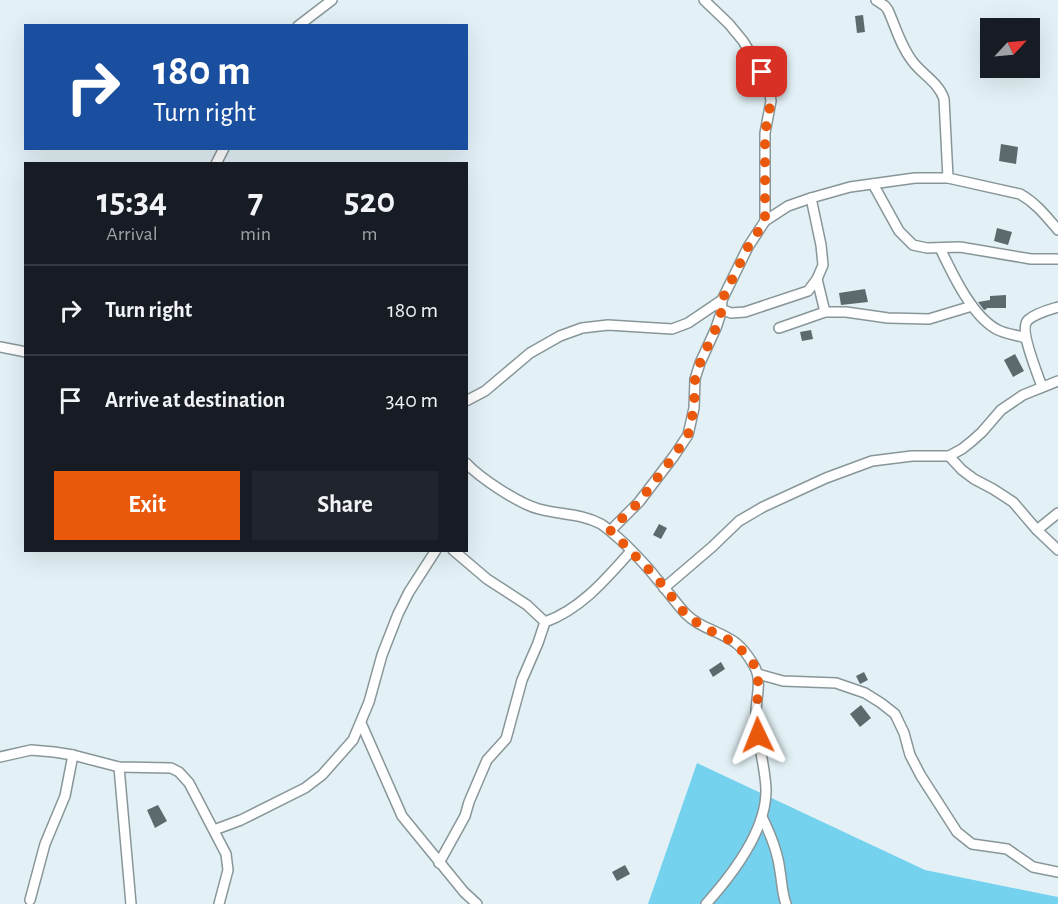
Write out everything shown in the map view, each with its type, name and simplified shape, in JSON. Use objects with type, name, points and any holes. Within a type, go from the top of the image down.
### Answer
[{"type":"street","points":[[301,24],[332,0]]},
{"type":"street","points":[[704,0],[743,41],[769,88],[771,101],[765,133],[765,221]]},
{"type":"street","points":[[876,0],[888,10],[902,46],[914,63],[942,92],[948,178]]},
{"type":"street","points":[[610,530],[639,502],[688,435],[694,408],[695,379],[700,363],[716,328],[721,305],[748,247],[765,221],[788,206],[850,187],[915,178],[948,178],[1020,194],[1037,206],[1058,230]]},
{"type":"street","points":[[873,184],[899,231],[913,245],[927,248],[960,247],[1031,259],[1058,259]]},
{"type":"street","points":[[721,305],[731,313],[744,312],[808,291],[818,279],[823,266],[811,198]]},
{"type":"street","points":[[940,248],[953,276],[979,315],[997,329],[1025,338]]},
{"type":"street","points":[[818,279],[825,312]]},
{"type":"street","points":[[468,399],[484,391],[530,353],[561,336],[582,328],[608,325],[672,329],[721,305]]},
{"type":"street","points":[[779,328],[825,312],[929,319],[972,306]]},
{"type":"street","points":[[1042,387],[1025,338],[1025,323],[1037,314],[1058,307]]},
{"type":"street","points":[[0,346],[24,352]]},
{"type":"street","points":[[664,588],[739,521],[826,478],[872,461],[912,456],[949,456],[962,449],[982,432],[1001,410],[1023,395],[1058,381]]},
{"type":"street","points":[[949,456],[974,479],[1013,502],[1058,550]]},
{"type":"street","points":[[468,465],[514,498],[538,509],[581,516],[610,530],[631,550],[686,615],[703,627],[735,643],[753,663],[758,674],[756,712],[766,789],[762,817],[741,858],[721,888],[706,904]]},
{"type":"street","points":[[1037,530],[1058,513]]},
{"type":"street","points":[[545,622],[561,616],[584,599],[601,584],[631,550]]},
{"type":"street","points":[[214,830],[241,820],[305,788],[322,775],[353,740],[369,702],[382,655],[398,614],[435,552]]},
{"type":"street","points":[[455,552],[487,579],[526,605],[545,622]]},
{"type":"street","points":[[439,863],[465,816],[468,802],[487,760],[506,739],[522,680],[545,622]]},
{"type":"street","points":[[758,674],[783,681],[836,683],[866,693],[895,714],[915,766],[957,832],[972,844],[1007,849],[1033,867],[1058,872]]},
{"type":"street","points":[[361,723],[402,816],[439,863],[477,904]]},
{"type":"street","points":[[0,757],[31,750],[73,755],[119,767],[171,768],[179,772],[189,783],[226,854],[228,870],[219,904]]},
{"type":"street","points":[[30,900],[45,844],[65,796],[73,755]]},
{"type":"street","points":[[119,767],[131,904]]},
{"type":"street","points":[[762,817],[776,852],[786,904]]},
{"type":"shaded area","points":[[697,763],[925,870],[1058,897],[1058,904],[648,904]]},
{"type":"building","points":[[863,15],[865,32],[857,33],[855,16]]},
{"type":"building","points":[[1001,144],[1018,147],[1016,164],[999,161]]},
{"type":"building","points":[[997,228],[1012,232],[1008,245],[994,241]]},
{"type":"building","points":[[865,289],[868,302],[841,305],[839,293]]},
{"type":"building","points":[[1006,295],[1006,308],[986,308],[984,310],[978,302],[990,300],[990,296]]},
{"type":"building","points":[[811,330],[813,339],[802,341],[800,332]]},
{"type":"building","points":[[1015,354],[1024,371],[1013,377],[1004,360]]},
{"type":"building","points":[[659,524],[667,528],[661,539],[653,535]]},
{"type":"building","points":[[721,662],[725,669],[713,677],[709,670]]},
{"type":"building","points":[[864,672],[868,680],[860,684],[856,676]]},
{"type":"building","points":[[861,705],[871,718],[860,727],[850,714]]},
{"type":"building","points":[[158,805],[167,821],[155,828],[147,810]]},
{"type":"building","points":[[625,865],[630,874],[617,881],[612,872]]},
{"type":"route","points":[[758,735],[756,712],[758,674],[753,663],[735,643],[703,627],[686,615],[656,577],[610,530],[639,502],[688,435],[694,408],[695,379],[716,328],[722,300],[748,247],[765,221],[765,133],[771,101],[769,88],[762,72]]}]
